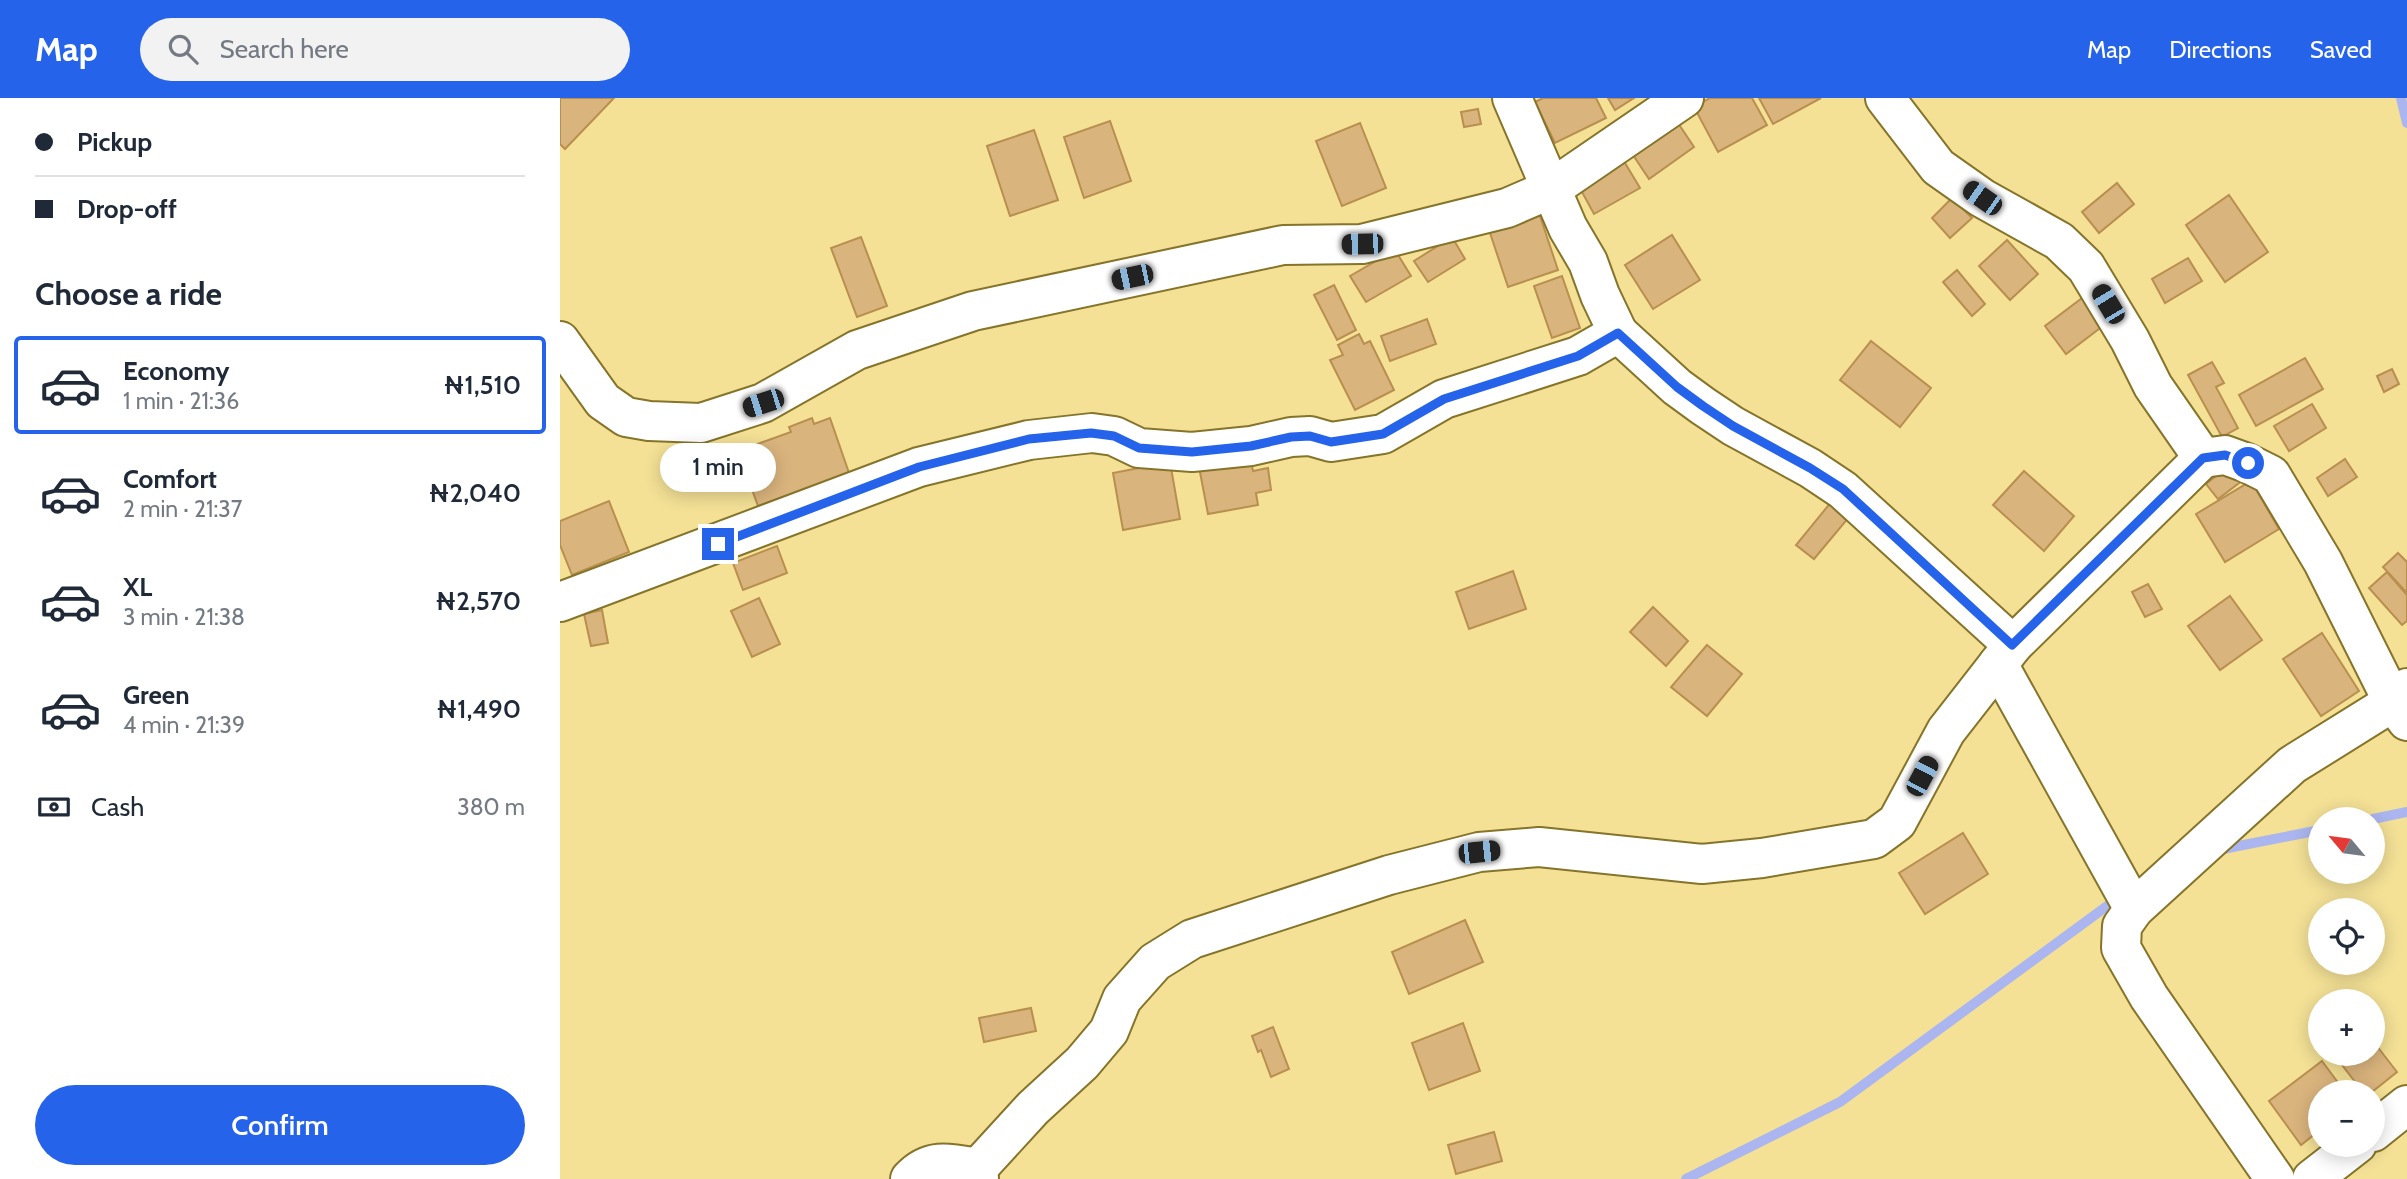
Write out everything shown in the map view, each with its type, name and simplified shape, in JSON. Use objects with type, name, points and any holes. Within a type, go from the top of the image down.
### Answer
[{"type":"street","points":[[1512,98],[1568,228],[1588,262],[1618,333],[1677,387],[1703,406],[1843,489],[2005,654],[2134,909]]},
{"type":"street","points":[[560,341],[603,401],[626,417],[649,421],[701,423],[763,403],[857,350],[973,311],[1283,245],[1362,244],[1507,208],[1551,189],[1684,98]]},
{"type":"street","points":[[1885,98],[1938,167],[1982,198],[2059,241],[2086,267],[2130,340],[2153,386],[2203,458]]},
{"type":"street","points":[[560,602],[919,467],[1029,439],[1091,433],[1114,436],[1139,448],[1192,452],[1251,446],[1291,437],[1310,436],[1331,442],[1383,434],[1444,399],[1578,356],[1618,333]]},
{"type":"street","points":[[910,1179],[919,1169],[945,1162],[979,1174],[1033,1108],[1082,1063],[1109,1031],[1122,999],[1156,962],[1192,939],[1390,875],[1479,852],[1539,847],[1702,864],[1762,858],[1874,839],[1897,822],[1946,731],[2005,654],[2203,458],[2225,455],[2271,475],[2402,704],[2292,765],[2134,909],[2122,926],[2121,948],[2149,997],[2275,1179]]},
{"type":"street","points":[[2385,1122],[2407,1105]]},
{"type":"street","points":[[2312,1179],[2340,1157]]},
{"type":"building","points":[[560,98],[614,98],[565,149],[560,144]]},
{"type":"building","points":[[1543,98],[1596,98],[1606,118],[1555,143],[1535,102]]},
{"type":"building","points":[[1608,98],[1634,98],[1615,110]]},
{"type":"building","points":[[1710,98],[1752,98],[1767,125],[1718,152],[1694,107]]},
{"type":"building","points":[[1759,98],[1821,98],[1773,124]]},
{"type":"building","points":[[1478,109],[1481,124],[1464,127],[1461,112]]},
{"type":"building","points":[[1110,121],[1131,181],[1084,198],[1064,137]]},
{"type":"building","points":[[1360,123],[1386,188],[1342,206],[1316,141]]},
{"type":"building","points":[[1678,123],[1694,147],[1649,179],[1633,155]]},
{"type":"building","points":[[1034,130],[1058,200],[1010,216],[987,146]]},
{"type":"building","points":[[1622,158],[1640,188],[1594,214],[1577,183]]},
{"type":"building","points":[[2117,183],[2134,204],[2099,233],[2082,212]]},
{"type":"building","points":[[2229,195],[2268,252],[2225,282],[2186,225]]},
{"type":"building","points":[[1952,198],[1972,218],[1950,238],[1932,218]]},
{"type":"building","points":[[1539,213],[1558,270],[1508,287],[1489,230]]},
{"type":"building","points":[[1672,235],[1700,280],[1653,309],[1625,265]]},
{"type":"building","points":[[861,237],[887,306],[857,317],[831,248]]},
{"type":"building","points":[[1452,237],[1465,259],[1428,282],[1414,261]]},
{"type":"building","points":[[2007,240],[2038,274],[2010,300],[1979,266]]},
{"type":"building","points":[[1395,250],[1411,276],[1366,302],[1350,276]]},
{"type":"building","points":[[2188,258],[2202,281],[2165,303],[2152,279]]},
{"type":"building","points":[[1957,270],[1985,304],[1972,316],[1943,282]]},
{"type":"building","points":[[1562,276],[1580,328],[1552,338],[1534,286]]},
{"type":"building","points":[[1334,285],[1356,330],[1337,340],[1314,295]]},
{"type":"building","points":[[2094,289],[2112,319],[2066,354],[2045,326]]},
{"type":"building","points":[[1427,319],[1436,344],[1390,361],[1381,336]]},
{"type":"building","points":[[1359,334],[1364,344],[1370,341],[1394,390],[1355,410],[1330,360],[1343,355],[1338,345]]},
{"type":"building","points":[[1871,341],[1931,388],[1900,427],[1840,380]]},
{"type":"building","points":[[2305,358],[2323,389],[2256,426],[2239,395]]},
{"type":"building","points":[[2212,362],[2224,383],[2216,387],[2238,428],[2222,437],[2188,375]]},
{"type":"building","points":[[2392,369],[2399,384],[2384,392],[2377,376]]},
{"type":"building","points":[[2312,404],[2326,428],[2289,451],[2274,426]]},
{"type":"building","points":[[812,418],[814,424],[830,418],[849,473],[758,506],[738,451],[791,432],[789,427]]},
{"type":"building","points":[[1250,457],[1253,471],[1268,468],[1271,490],[1256,493],[1258,505],[1208,514],[1199,467]]},
{"type":"building","points":[[2345,459],[2357,477],[2328,496],[2317,478]]},
{"type":"building","points":[[1170,462],[1180,519],[1123,530],[1113,473]]},
{"type":"building","points":[[2231,464],[2243,480],[2218,499],[2206,484]]},
{"type":"building","points":[[2024,471],[2074,516],[2044,551],[1993,505]]},
{"type":"building","points":[[2251,481],[2279,529],[2225,562],[2196,514]]},
{"type":"building","points":[[609,501],[629,552],[572,575],[560,545],[560,521]]},
{"type":"building","points":[[1832,501],[1850,516],[1814,559],[1796,545]]},
{"type":"building","points":[[777,546],[787,573],[743,590],[733,563]]},
{"type":"building","points":[[2398,553],[2407,562],[2407,593],[2383,567]]},
{"type":"building","points":[[1513,571],[1526,609],[1469,629],[1456,592]]},
{"type":"building","points":[[2387,572],[2407,595],[2407,621],[2402,625],[2369,588]]},
{"type":"building","points":[[2148,584],[2162,609],[2145,617],[2132,592]]},
{"type":"building","points":[[2230,596],[2262,640],[2220,670],[2188,626]]},
{"type":"building","points":[[759,598],[780,644],[752,657],[731,611]]},
{"type":"building","points":[[1653,607],[1688,641],[1666,666],[1630,632]]},
{"type":"building","points":[[602,610],[608,643],[591,646],[584,614]]},
{"type":"building","points":[[2322,633],[2359,691],[2321,716],[2283,659]]},
{"type":"building","points":[[1707,645],[1742,674],[1707,716],[1671,687]]},
{"type":"building","points":[[1963,833],[1988,874],[1925,914],[1899,873]]},
{"type":"building","points":[[1465,920],[1483,962],[1409,994],[1392,952]]},
{"type":"building","points":[[1031,1008],[1036,1031],[984,1042],[979,1018]]},
{"type":"building","points":[[1463,1023],[1480,1071],[1429,1090],[1412,1043]]},
{"type":"building","points":[[1273,1027],[1289,1069],[1271,1077],[1261,1050],[1258,1052],[1252,1036]]},
{"type":"building","points":[[2385,1056],[2397,1072],[2385,1082],[2354,1080],[2343,1066],[2385,1066]]},
{"type":"building","points":[[2315,1066],[2326,1066],[2336,1080],[2308,1080],[2308,1139],[2301,1145],[2269,1101]]},
{"type":"building","points":[[1494,1132],[1502,1161],[1456,1174],[1448,1145]]},
{"type":"waterway","points":[[2401,98],[2407,123]]},
{"type":"waterway","points":[[2385,817],[2407,812]]},
{"type":"waterway","points":[[2218,850],[2308,832]]},
{"type":"waterway","points":[[1686,1179],[1840,1102],[2118,898]]},
{"type":"route","points":[[718,544],[919,467],[1029,439],[1091,433],[1114,436],[1139,448],[1192,452],[1251,446],[1291,437],[1310,436],[1331,442],[1383,434],[1444,399],[1578,356],[1618,333],[1677,387],[1703,406],[1843,489],[2012,645],[2203,458],[2225,455],[2248,463]]}]
